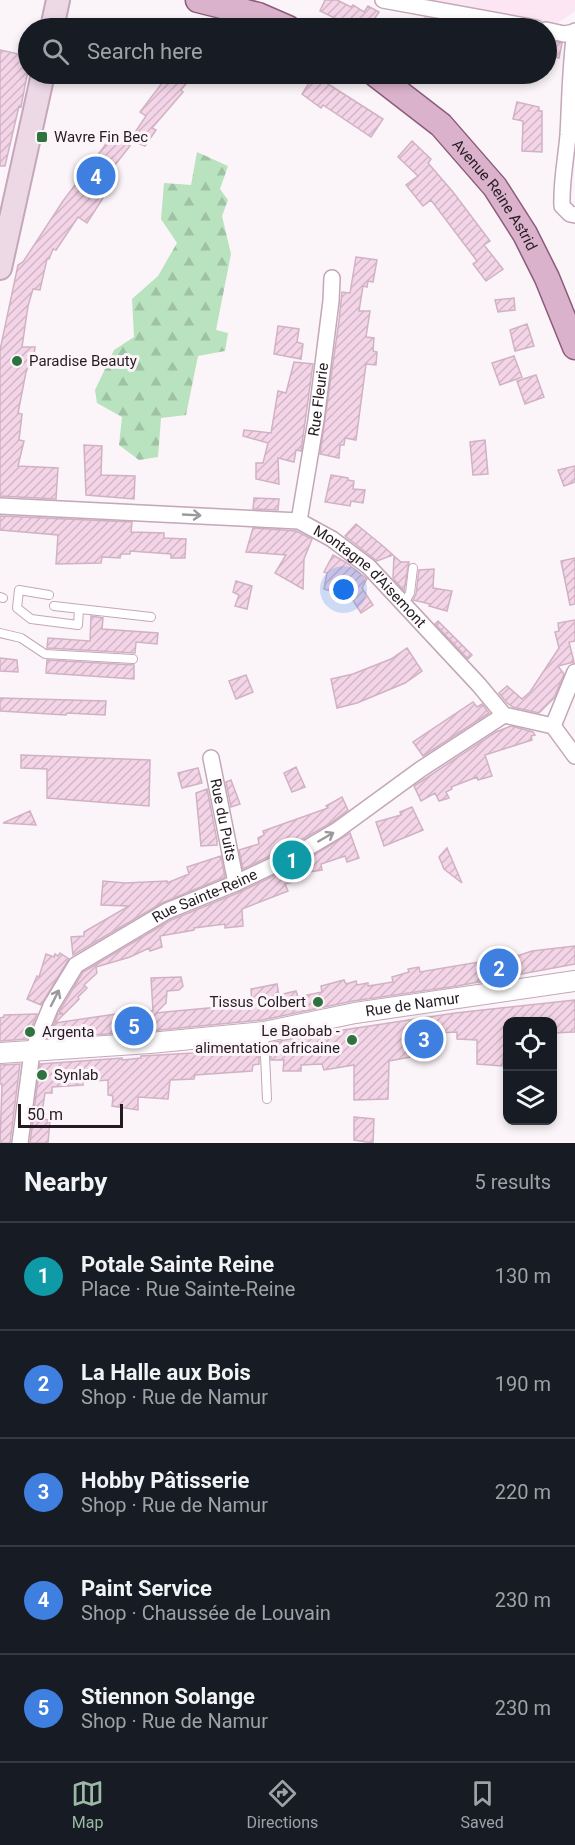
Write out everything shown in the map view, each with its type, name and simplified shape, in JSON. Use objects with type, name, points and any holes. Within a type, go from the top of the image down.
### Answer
[{"type":"main road","points":[[54,18],[58,0]]},
{"type":"main road","points":[[208,1],[265,18]]},
{"type":"main road","points":[[0,268],[41,84]]},
{"type":"main road","name":"Avenue Reine Astrid","points":[[388,84],[441,125],[495,187],[534,251],[575,348]]},
{"type":"street","points":[[383,0],[481,18]]},
{"type":"street","points":[[557,32],[575,32],[568,138],[561,188],[562,206],[570,214],[575,215]]},
{"type":"street","name":"Rue Fleurie","points":[[299,522],[317,409],[332,278]]},
{"type":"street","name":"Montagne d'Aisemont","points":[[0,506],[299,522],[332,539],[369,567],[504,715]]},
{"type":"street","points":[[553,726],[575,672]]},
{"type":"street","points":[[504,715],[553,726],[575,756]]},
{"type":"street","name":"Rue Sainte-Reine","points":[[20,1143],[32,1052],[51,1006],[76,965],[167,911],[236,883],[297,854],[336,831],[421,769],[504,715]]},
{"type":"street","name":"Rue du Puits","points":[[211,758],[236,883]]},
{"type":"street","name":"Rue de Namur","points":[[0,1053],[264,1032],[355,1013],[575,981]]},
{"type":"lane","points":[[403,605],[410,593],[413,568]]},
{"type":"lane","points":[[49,595],[18,590],[17,608],[31,619],[78,625],[80,609]]},
{"type":"lane","points":[[54,606],[151,617]]},
{"type":"lane","points":[[0,633],[21,638],[45,654],[133,659]]},
{"type":"lane","points":[[264,1032],[267,1099]]},
{"type":"shaded area","points":[[416,0],[575,0],[575,11],[557,24],[557,18],[516,18]]},
{"type":"green space","points":[[197,152],[228,166],[220,189],[228,200],[222,216],[231,254],[216,330],[228,333],[225,351],[198,356],[186,415],[161,418],[158,457],[139,460],[119,445],[122,417],[97,403],[95,390],[114,350],[134,337],[132,299],[158,276],[177,243],[161,219],[164,183],[191,185]]},
{"type":"building","points":[[325,0],[337,0],[351,7],[353,5],[364,12],[368,6],[379,12],[375,18],[334,18],[320,11]]},
{"type":"building","points":[[557,42],[562,43],[559,58],[557,58]]},
{"type":"building","points":[[0,50],[18,54],[18,84],[25,84],[5,166],[0,166]]},
{"type":"building","points":[[161,84],[186,84],[181,90],[183,92],[152,128],[156,130],[145,146],[130,140],[146,116],[140,112]]},
{"type":"building","points":[[308,84],[328,84],[383,119],[371,137],[323,105],[321,108],[302,94]]},
{"type":"building","points":[[517,102],[539,107],[539,111],[542,111],[542,152],[522,151],[523,121],[513,119]]},
{"type":"building","points":[[112,136],[116,136],[130,146],[107,175],[111,177],[98,195],[103,198],[87,223],[78,217],[56,250],[53,249],[47,259],[40,290],[33,289],[28,306],[22,347],[35,347],[33,365],[29,365],[26,372],[18,413],[22,414],[19,440],[24,441],[18,466],[58,468],[56,499],[0,496],[0,350],[18,265],[23,262],[63,201]]},
{"type":"building","points":[[412,141],[431,159],[428,163],[490,241],[484,245],[503,269],[486,281],[473,264],[477,261],[431,200],[423,206],[406,185],[418,176],[398,157]]},
{"type":"building","points":[[356,257],[377,260],[373,282],[368,281],[367,287],[363,286],[359,311],[370,311],[366,337],[374,338],[373,351],[377,352],[376,365],[366,364],[356,440],[345,438],[344,445],[340,445],[339,458],[320,454],[342,292],[350,293]]},
{"type":"building","points":[[514,298],[515,310],[498,312],[495,300]]},
{"type":"building","points":[[527,324],[534,346],[515,351],[510,330]]},
{"type":"building","points":[[278,326],[299,329],[297,342],[303,344],[301,359],[274,354]]},
{"type":"building","points":[[514,356],[522,377],[500,385],[492,363]]},
{"type":"building","points":[[294,362],[313,364],[301,451],[296,450],[294,462],[278,458],[279,484],[256,479],[256,463],[263,463],[268,443],[243,436],[244,430],[271,433],[278,391],[286,393]]},
{"type":"building","points":[[536,375],[544,397],[525,404],[517,381]]},
{"type":"building","points":[[485,440],[488,474],[473,475],[470,442]]},
{"type":"building","points":[[84,445],[102,446],[101,475],[135,476],[134,499],[86,495]]},
{"type":"building","points":[[575,466],[575,482],[564,486],[558,470]]},
{"type":"building","points":[[331,475],[348,478],[354,481],[353,489],[365,490],[363,503],[351,501],[350,506],[325,502]]},
{"type":"building","points":[[254,498],[279,499],[278,510],[253,509]]},
{"type":"building","points":[[0,516],[132,522],[131,532],[164,533],[164,538],[186,539],[185,558],[171,558],[171,554],[130,551],[130,554],[121,554],[120,558],[102,557],[101,563],[56,564],[58,535],[0,530]]},
{"type":"building","points":[[356,524],[393,555],[377,561],[345,536]]},
{"type":"building","points":[[253,528],[296,531],[312,539],[304,559],[303,589],[275,573],[286,555],[246,552]]},
{"type":"building","points":[[333,555],[367,579],[362,588],[373,605],[361,613],[349,594],[345,600],[342,590],[333,592],[324,589],[327,573],[324,572]]},
{"type":"building","points":[[394,556],[401,562],[409,562],[404,591],[393,578]]},
{"type":"building","points":[[575,558],[575,604],[570,605],[561,561]]},
{"type":"building","points":[[434,569],[433,588],[452,591],[447,611],[413,600],[419,570]]},
{"type":"building","points":[[236,581],[252,586],[247,609],[235,606],[239,595],[233,592]]},
{"type":"building","points":[[91,616],[103,618],[102,629],[158,633],[157,644],[136,642],[135,653],[47,648],[48,638],[90,641]]},
{"type":"building","points":[[575,620],[575,641],[569,642],[574,662],[558,666],[564,674],[554,698],[539,713],[513,707],[507,703],[499,693],[507,686],[522,699],[530,692],[559,648],[555,632],[559,631],[558,623]]},
{"type":"building","points":[[438,621],[472,655],[468,659],[435,624]]},
{"type":"building","points":[[407,648],[422,671],[405,683],[357,703],[337,708],[331,679],[353,674],[391,659]]},
{"type":"building","points":[[0,658],[17,660],[18,672],[0,671]]},
{"type":"building","points":[[47,660],[134,665],[134,679],[46,673]]},
{"type":"building","points":[[246,675],[253,692],[236,699],[229,681]]},
{"type":"building","points":[[0,698],[106,701],[105,715],[0,711]]},
{"type":"building","points":[[473,702],[477,707],[482,704],[489,713],[423,756],[413,742]]},
{"type":"building","points":[[511,726],[533,732],[535,735],[531,736],[532,740],[485,755],[492,776],[478,780],[477,777],[451,787],[452,789],[446,792],[449,798],[439,801],[435,793],[421,801],[414,786],[496,732]]},
{"type":"building","points":[[21,755],[150,760],[149,806],[47,798],[47,769],[21,768]]},
{"type":"building","points":[[296,767],[305,787],[292,792],[284,773]]},
{"type":"building","points":[[198,768],[202,783],[182,788],[178,773]]},
{"type":"building","points":[[231,780],[240,804],[231,807],[226,782]]},
{"type":"building","points":[[207,789],[217,845],[201,846],[196,793]]},
{"type":"building","points":[[342,797],[348,810],[331,823],[243,869],[239,850],[259,844],[258,838],[264,835],[263,831],[328,808],[326,806]]},
{"type":"building","points":[[412,807],[423,830],[384,846],[376,822],[401,815],[400,812]]},
{"type":"building","points":[[30,811],[36,825],[3,823]]},
{"type":"building","points":[[350,833],[359,858],[347,862],[345,856],[321,864],[322,870],[295,874],[297,881],[285,884],[288,891],[242,909],[243,926],[225,928],[225,924],[160,936],[162,947],[150,951],[149,948],[130,957],[96,967],[97,973],[84,985],[87,988],[78,997],[79,999],[55,1023],[139,1013],[140,1010],[153,1011],[151,978],[181,977],[183,986],[179,990],[167,991],[166,1003],[156,1013],[252,1004],[251,989],[277,984],[279,995],[296,991],[298,997],[322,992],[321,986],[344,980],[346,984],[356,981],[357,985],[368,983],[368,986],[393,982],[392,977],[409,972],[408,969],[419,967],[420,972],[532,951],[575,946],[575,964],[457,986],[353,1001],[262,1020],[48,1038],[58,1014],[63,1014],[59,1012],[60,1010],[83,972],[171,920],[240,892],[301,863]]},
{"type":"building","points":[[447,848],[462,883],[444,869],[439,857]]},
{"type":"building","points":[[221,856],[225,877],[162,903],[73,955],[71,937],[84,936],[84,932],[129,906],[101,905],[103,881],[125,883],[167,881],[167,883],[189,874],[187,867]]},
{"type":"building","points":[[60,953],[69,959],[41,1005],[27,999],[37,976],[39,977],[46,954],[54,957],[55,954],[58,956]]},
{"type":"building","points":[[575,1000],[575,1032],[557,1033],[557,1017],[503,1017],[502,1066],[477,1064],[477,1040],[457,1039],[457,1032],[438,1033],[434,1056],[417,1058],[416,1056],[389,1061],[388,1099],[354,1100],[354,1065],[324,1070],[322,1064],[301,1065],[301,1071],[283,1071],[284,1060],[271,1060],[270,1043],[455,1013]]},
{"type":"building","points":[[37,1014],[27,1039],[0,1041],[0,1018],[4,1015]]},
{"type":"building","points":[[259,1045],[259,1064],[253,1065],[252,1071],[195,1075],[194,1079],[170,1080],[168,1099],[138,1097],[138,1110],[112,1106],[113,1096],[108,1095],[108,1080],[83,1082],[83,1085],[52,1087],[52,1093],[45,1093],[41,1119],[50,1120],[48,1143],[30,1143],[40,1064],[122,1058],[122,1060],[141,1058],[141,1056],[194,1053]]},
{"type":"building","points":[[20,1064],[10,1143],[0,1143],[2,1084],[0,1084],[0,1065]]},
{"type":"building","points":[[354,1117],[374,1119],[373,1143],[354,1140]]},
{"type":"place","name":"Wavre Fin Bec","points":[[42,137]]},
{"type":"place","name":"Paint Service","points":[[96,176]]},
{"type":"place","name":"Paradise Beauty","points":[[17,361]]},
{"type":"place","name":"Potale Sainte Reine","points":[[292,860]]},
{"type":"place","name":"La Halle aux Bois","points":[[499,968]]},
{"type":"place","name":"Tissus Colbert","points":[[318,1002]]},
{"type":"place","name":"Stiennon Solange","points":[[134,1026]]},
{"type":"place","name":"Argenta","points":[[30,1032]]},
{"type":"place","name":"Hobby Pâtisserie","points":[[424,1039]]},
{"type":"place","name":"Le Baobab - alimentation africaine","points":[[352,1040]]},
{"type":"place","name":"Synlab","points":[[42,1075]]}]
